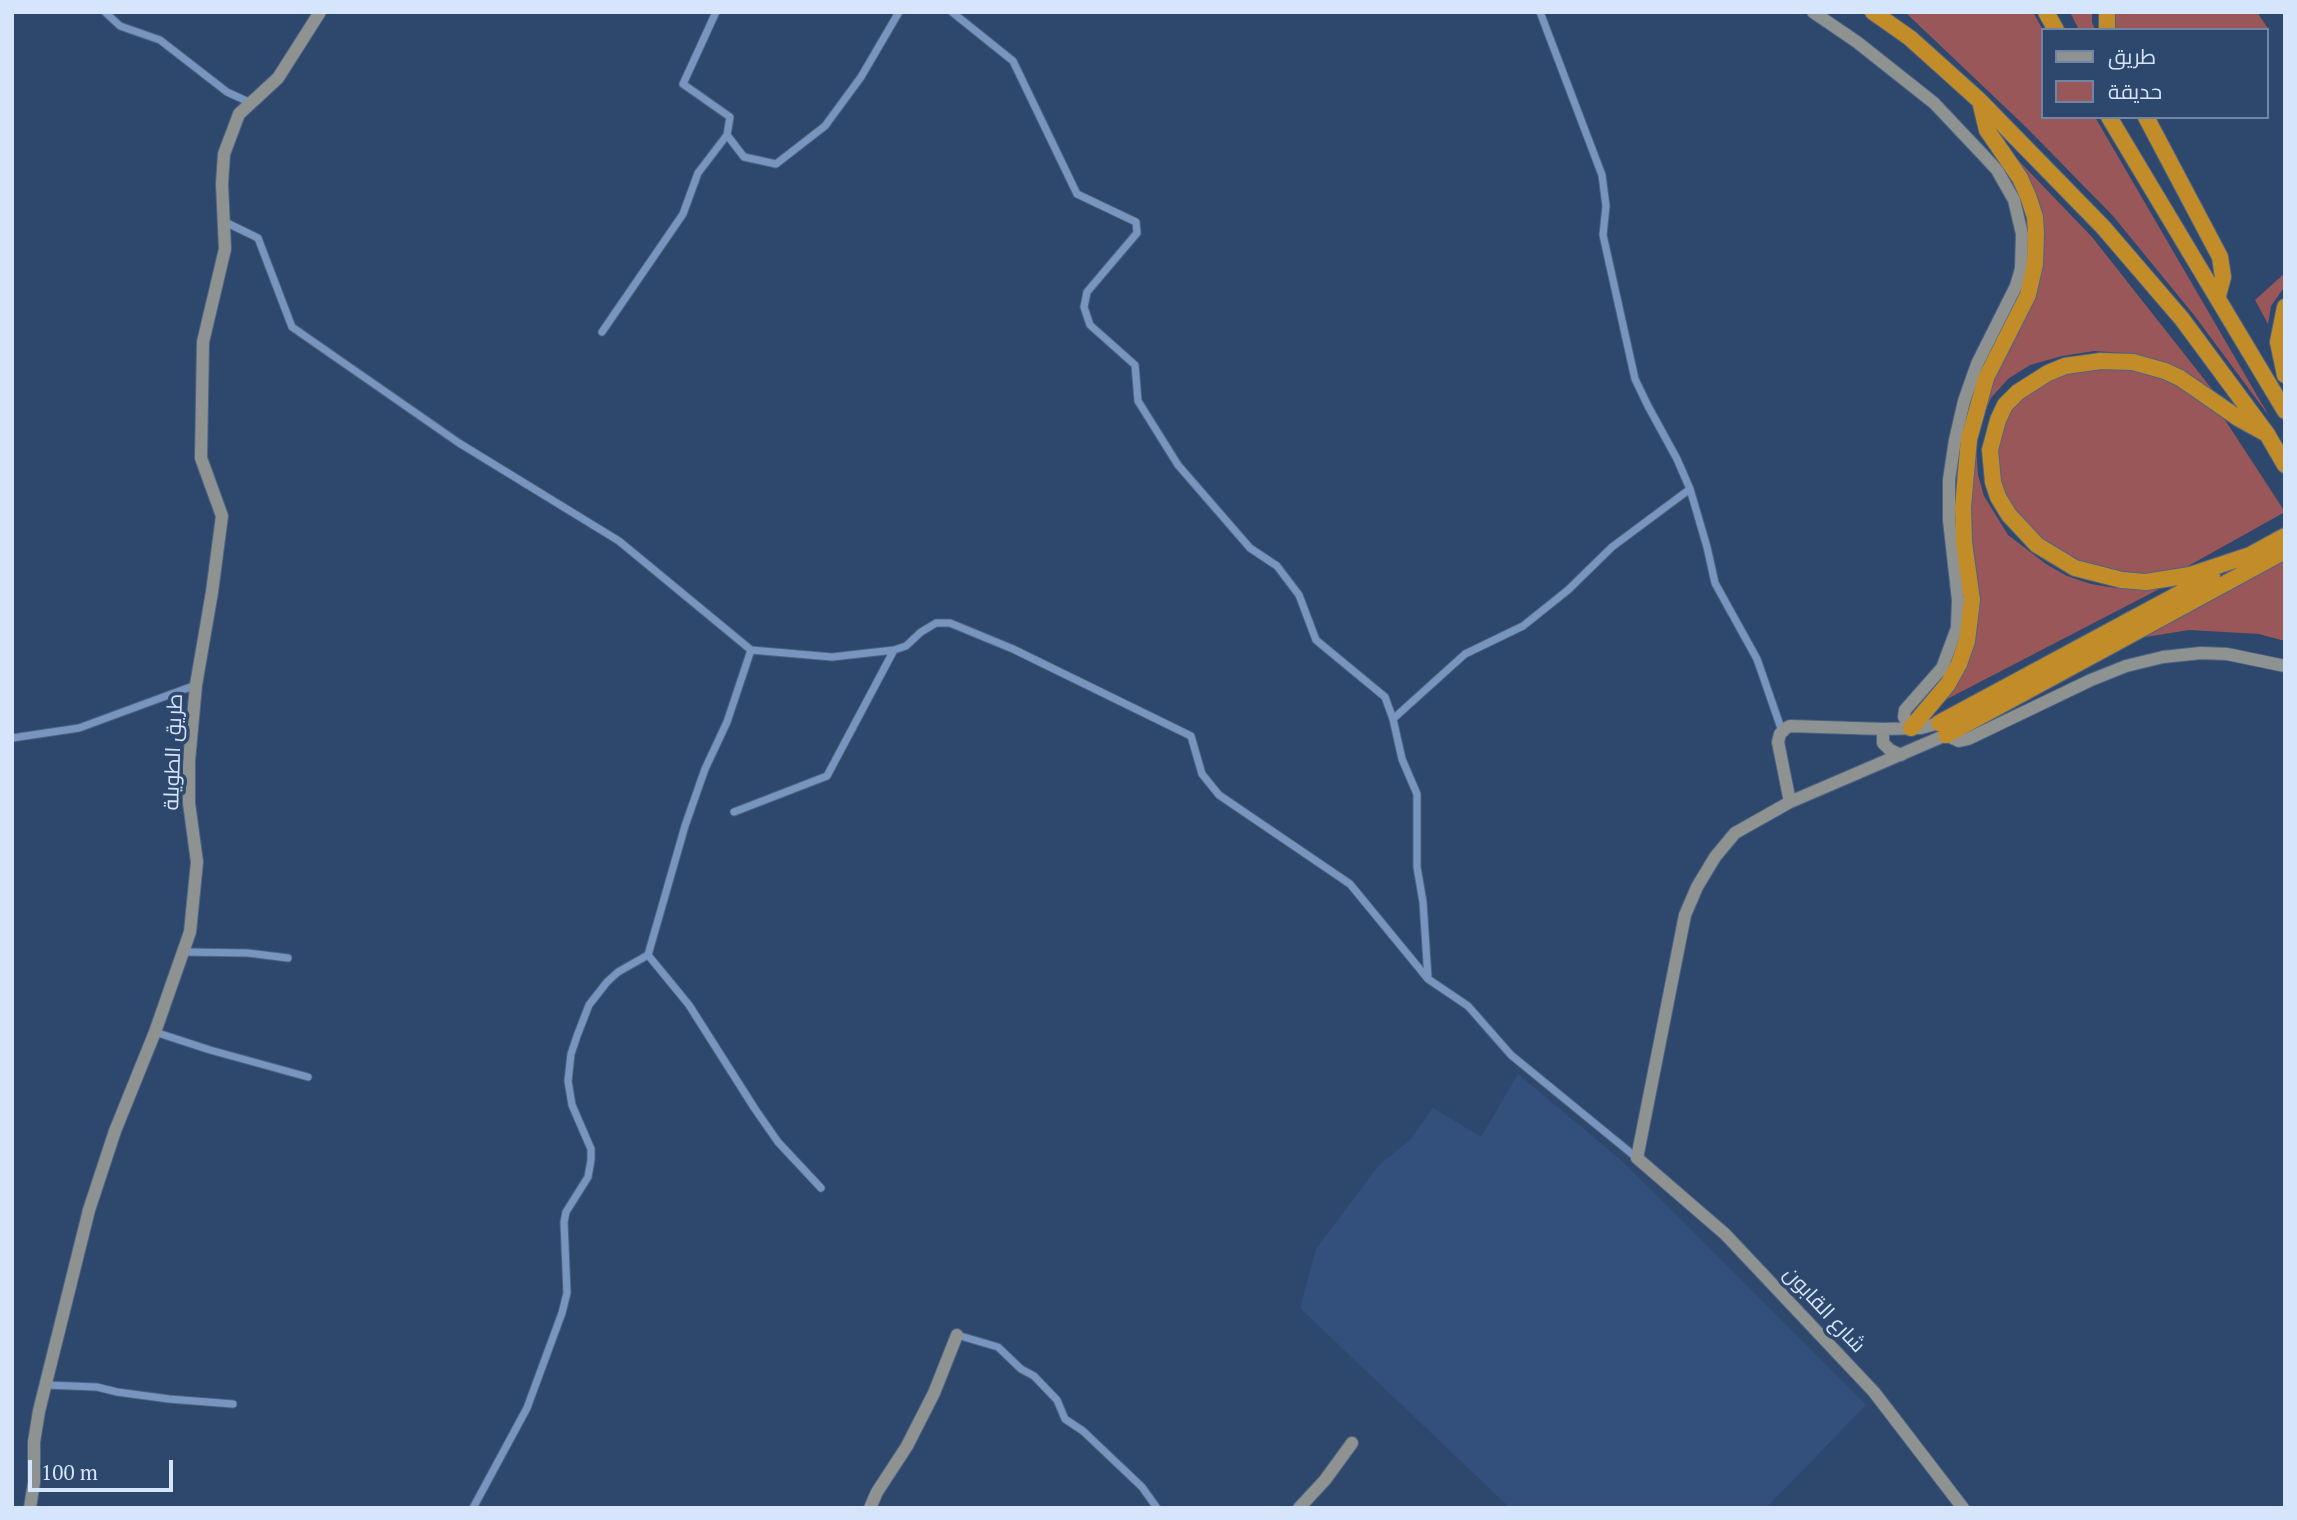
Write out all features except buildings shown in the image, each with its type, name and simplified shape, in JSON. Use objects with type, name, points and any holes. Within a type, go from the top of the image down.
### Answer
[{"type":"highway","points":[[1873,12],[1910,38],[1980,102],[2112,237],[2182,319],[2267,433],[2285,465]]},
{"type":"highway","points":[[2046,12],[2055,28]]},
{"type":"highway","points":[[1911,728],[1948,684],[1967,641],[1972,600],[1964,542],[1963,507],[1969,439],[1986,378],[2028,295],[2035,264],[2035,217],[2028,196],[2020,178],[1987,130],[1980,102]]},
{"type":"highway","points":[[2110,119],[2285,411]]},
{"type":"highway","points":[[2147,119],[2220,257],[2223,277],[2218,296]]},
{"type":"highway","points":[[2285,306],[2278,342],[2285,374]]},
{"type":"highway","points":[[2250,555],[2190,575],[2146,582],[2122,580],[2076,568],[2037,545],[2009,515],[1993,482],[1990,450],[1998,419],[2005,405],[2018,393],[2040,377],[2065,366],[2101,361],[2133,362],[2165,371],[2252,427],[2267,433]]},
{"type":"highway","points":[[1943,729],[2285,536]]},
{"type":"highway","points":[[1943,729],[2285,551]]},
{"type":"street","points":[[105,12],[120,26],[160,40],[227,92],[251,103]]},
{"type":"street","name":"طريق الطويلة","points":[[30,1508],[34,1482],[35,1431],[89,1210],[115,1131],[155,1032],[190,932],[197,862],[189,803],[189,761],[196,685],[222,516],[201,458],[204,342],[225,249],[222,184],[224,154],[239,114],[278,78],[320,12]]},
{"type":"street","points":[[602,332],[683,214],[698,173],[727,135],[730,117],[683,84],[716,12]]},
{"type":"street","points":[[727,135],[744,157],[776,164],[825,126],[860,77],[899,12]]},
{"type":"street","points":[[952,12],[1013,61],[1077,194],[1136,222],[1137,233],[1087,292],[1084,307],[1090,324],[1135,365],[1138,401],[1178,466],[1250,548],[1277,566],[1299,595],[1316,640],[1385,697],[1402,759],[1417,794],[1417,867],[1423,902],[1428,979]]},
{"type":"street","points":[[1540,12],[1602,175],[1606,206],[1603,235],[1635,379],[1690,489],[1715,583],[1757,659],[1782,731]]},
{"type":"street","points":[[1813,12],[1934,103],[1985,157],[2002,177],[2014,200],[2022,234],[2022,260],[2016,286],[1977,364],[1964,401],[1953,450],[1949,480],[1949,520],[1958,600],[1953,642],[1942,668],[1905,710],[1904,716],[1911,728]]},
{"type":"street","points":[[225,222],[257,238],[292,327],[458,443],[620,541],[751,650],[832,657],[894,650],[906,646],[936,623],[950,623],[1013,649],[1191,736],[1202,774],[1219,795],[1350,884],[1428,979],[1468,1006],[1511,1055],[1637,1157],[1685,915],[1715,857],[1735,833],[1790,802],[1900,755],[1943,729]]},
{"type":"street","points":[[1393,719],[1465,654],[1523,626],[1568,590],[1612,547],[1690,489]]},
{"type":"street","points":[[473,1508],[527,1408],[567,1293],[564,1222],[566,1212],[588,1177],[591,1160],[591,1149],[569,1095],[569,1070],[574,1045],[589,1005],[607,982],[618,972],[648,955],[685,826],[705,769],[727,722],[751,650]]},
{"type":"street","points":[[734,812],[827,776],[894,650]]},
{"type":"street","points":[[1790,802],[1778,742],[1782,731],[1790,726],[1943,729],[1954,740],[1969,739],[2091,680],[2126,666],[2163,657],[2201,653],[2227,654],[2285,666]]},
{"type":"street","points":[[12,738],[79,728],[196,685]]},
{"type":"street","points":[[1883,729],[1883,743],[1900,755]]},
{"type":"street","points":[[184,952],[248,953],[288,958]]},
{"type":"street","points":[[648,955],[689,1005],[778,1142],[821,1188]]},
{"type":"street","points":[[155,1032],[308,1077]]},
{"type":"street","name":"شارع القابون","points":[[1637,1157],[1725,1234],[1874,1392],[1963,1508]]},
{"type":"street","points":[[870,1508],[877,1492],[907,1446],[934,1393],[957,1335],[998,1347],[1021,1369],[1034,1376],[1057,1400],[1065,1419],[1083,1431],[1142,1487],[1157,1508]]},
{"type":"street","points":[[46,1385],[97,1387],[169,1399],[233,1404]]},
{"type":"street","points":[[1299,1508],[1352,1443]]},
{"type":"shaded area","points":[[1518,1074],[1622,1161],[1866,1405],[1766,1508],[1510,1508],[1300,1308],[1316,1249],[1379,1165],[1410,1140],[1433,1108],[1481,1137]]},
{"type":"green space","points":[[1905,12],[2033,12],[2042,28],[2042,119],[2096,119],[2269,416],[2194,315],[2113,216],[2027,128]]},
{"type":"green space","points":[[2070,12],[2092,12],[2094,28],[2078,28]]},
{"type":"green space","points":[[2109,12],[2257,12],[2268,28],[2112,28]]},
{"type":"green space","points":[[2016,158],[2092,237],[2215,393],[2182,372],[2155,360],[2123,353],[2094,351],[2030,365],[2008,379],[1991,398],[1979,426],[1976,447],[1978,475],[1984,496],[2008,535],[2046,564],[2067,576],[2091,584],[2116,588],[2165,586],[1924,711],[1974,623],[1963,531],[1971,424],[2040,258]]},
{"type":"green space","points":[[2285,273],[2285,286],[2271,306],[2268,324],[2255,300]]},
{"type":"green space","points":[[2122,368],[2153,373],[2177,383],[2207,404],[2225,420],[2285,512],[2181,570],[2145,576],[2095,570],[2051,550],[1998,491],[1994,430],[2004,406],[2065,370]]},
{"type":"green space","points":[[2285,558],[2285,641],[2259,634],[2189,630],[2127,640]]}]
